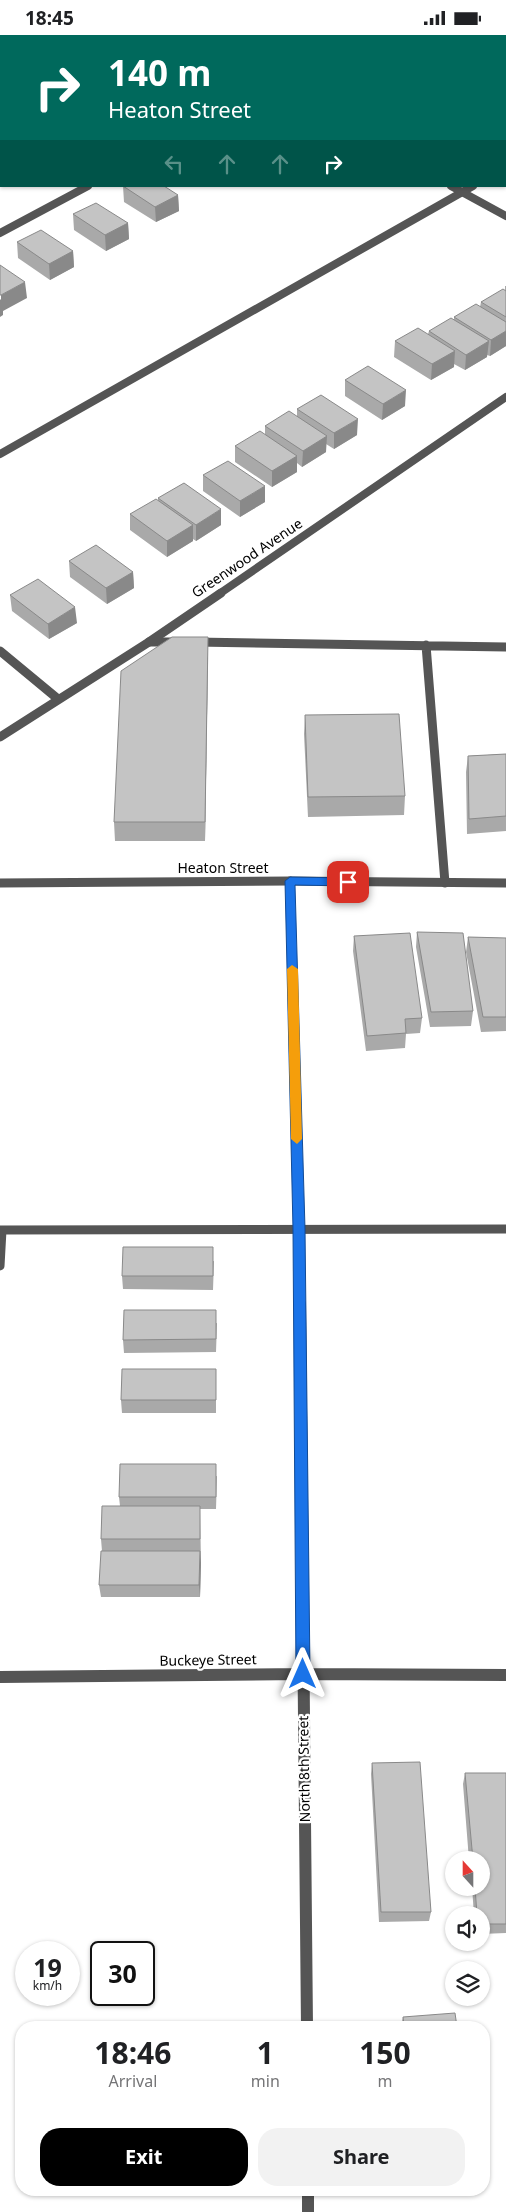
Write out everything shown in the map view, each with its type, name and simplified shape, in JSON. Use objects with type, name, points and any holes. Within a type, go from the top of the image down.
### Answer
[{"type":"street","points":[[0,233],[86,187]]},
{"type":"street","points":[[453,187],[506,216]]},
{"type":"street","points":[[0,454],[472,187]]},
{"type":"street","name":"Greenwood Avenue","points":[[0,737],[149,642],[506,397]]},
{"type":"street","points":[[149,642],[506,647]]},
{"type":"street","points":[[426,645],[444,883]]},
{"type":"street","points":[[0,651],[58,699]]},
{"type":"street","name":"Heaton Street","points":[[0,883],[290,881],[506,883]]},
{"type":"street","name":"North 8th Street","points":[[290,881],[299,1229],[306,2021]]},
{"type":"street","points":[[0,1266],[1,1230],[506,1229]]},
{"type":"street","name":"Buckeye Street","points":[[0,1677],[303,1674],[506,1675]]},
{"type":"street","points":[[308,2196],[308,2212]]},
{"type":"building","points":[[125,187],[166,187],[178,195],[155,207]]},
{"type":"building","points":[[96,203],[128,223],[105,235],[73,214]]},
{"type":"building","points":[[41,230],[73,251],[49,264],[17,242]]},
{"type":"building","points":[[0,265],[25,282],[0,295]]},
{"type":"building","points":[[503,289],[506,291],[506,317],[481,302]]},
{"type":"building","points":[[476,304],[506,322],[506,331],[491,340],[454,317]]},
{"type":"building","points":[[451,318],[489,341],[466,355],[429,331]]},
{"type":"building","points":[[418,328],[455,351],[432,364],[395,341]]},
{"type":"building","points":[[368,366],[406,390],[383,404],[345,380]]},
{"type":"building","points":[[321,395],[358,419],[334,433],[297,409]]},
{"type":"building","points":[[289,411],[327,436],[303,451],[265,426]]},
{"type":"building","points":[[260,431],[297,456],[272,471],[235,446]]},
{"type":"building","points":[[228,461],[265,486],[240,501],[203,475]]},
{"type":"building","points":[[184,483],[221,509],[196,525],[158,498]]},
{"type":"building","points":[[156,499],[193,525],[167,541],[130,514]]},
{"type":"building","points":[[96,545],[133,572],[106,588],[69,561]]},
{"type":"building","points":[[38,579],[75,607],[48,624],[10,595]]},
{"type":"building","points":[[172,637],[208,637],[205,822],[114,822],[121,671]]},
{"type":"building","points":[[399,714],[405,796],[308,797],[305,715]]},
{"type":"building","points":[[506,754],[506,816],[469,819],[468,756]]},
{"type":"building","points":[[417,932],[463,933],[473,1011],[431,1012]]},
{"type":"building","points":[[410,933],[422,1018],[405,1019],[406,1033],[367,1036],[354,936]]},
{"type":"building","points":[[468,937],[506,938],[506,1017],[483,1017]]},
{"type":"building","points":[[123,1247],[213,1247],[213,1276],[122,1276]]},
{"type":"building","points":[[124,1310],[216,1310],[216,1339],[123,1340]]},
{"type":"building","points":[[122,1369],[216,1369],[216,1400],[121,1400]]},
{"type":"building","points":[[120,1464],[216,1464],[216,1497],[119,1497]]},
{"type":"building","points":[[102,1506],[200,1506],[200,1539],[101,1539]]},
{"type":"building","points":[[101,1551],[200,1551],[199,1585],[99,1585]]},
{"type":"building","points":[[420,1762],[431,1912],[381,1912],[372,1763]]},
{"type":"building","points":[[465,1773],[506,1773],[506,1924],[490,1924],[490,1906],[476,1906],[476,1896],[490,1896],[490,1851],[472,1851]]},
{"type":"building","points":[[455,2013],[456,2021],[403,2021],[403,2017]]},
{"type":"slow traffic","points":[[292,969],[297,1139]]},
{"type":"route","points":[[303,1674],[299,1229],[290,881],[348,882]]}]
